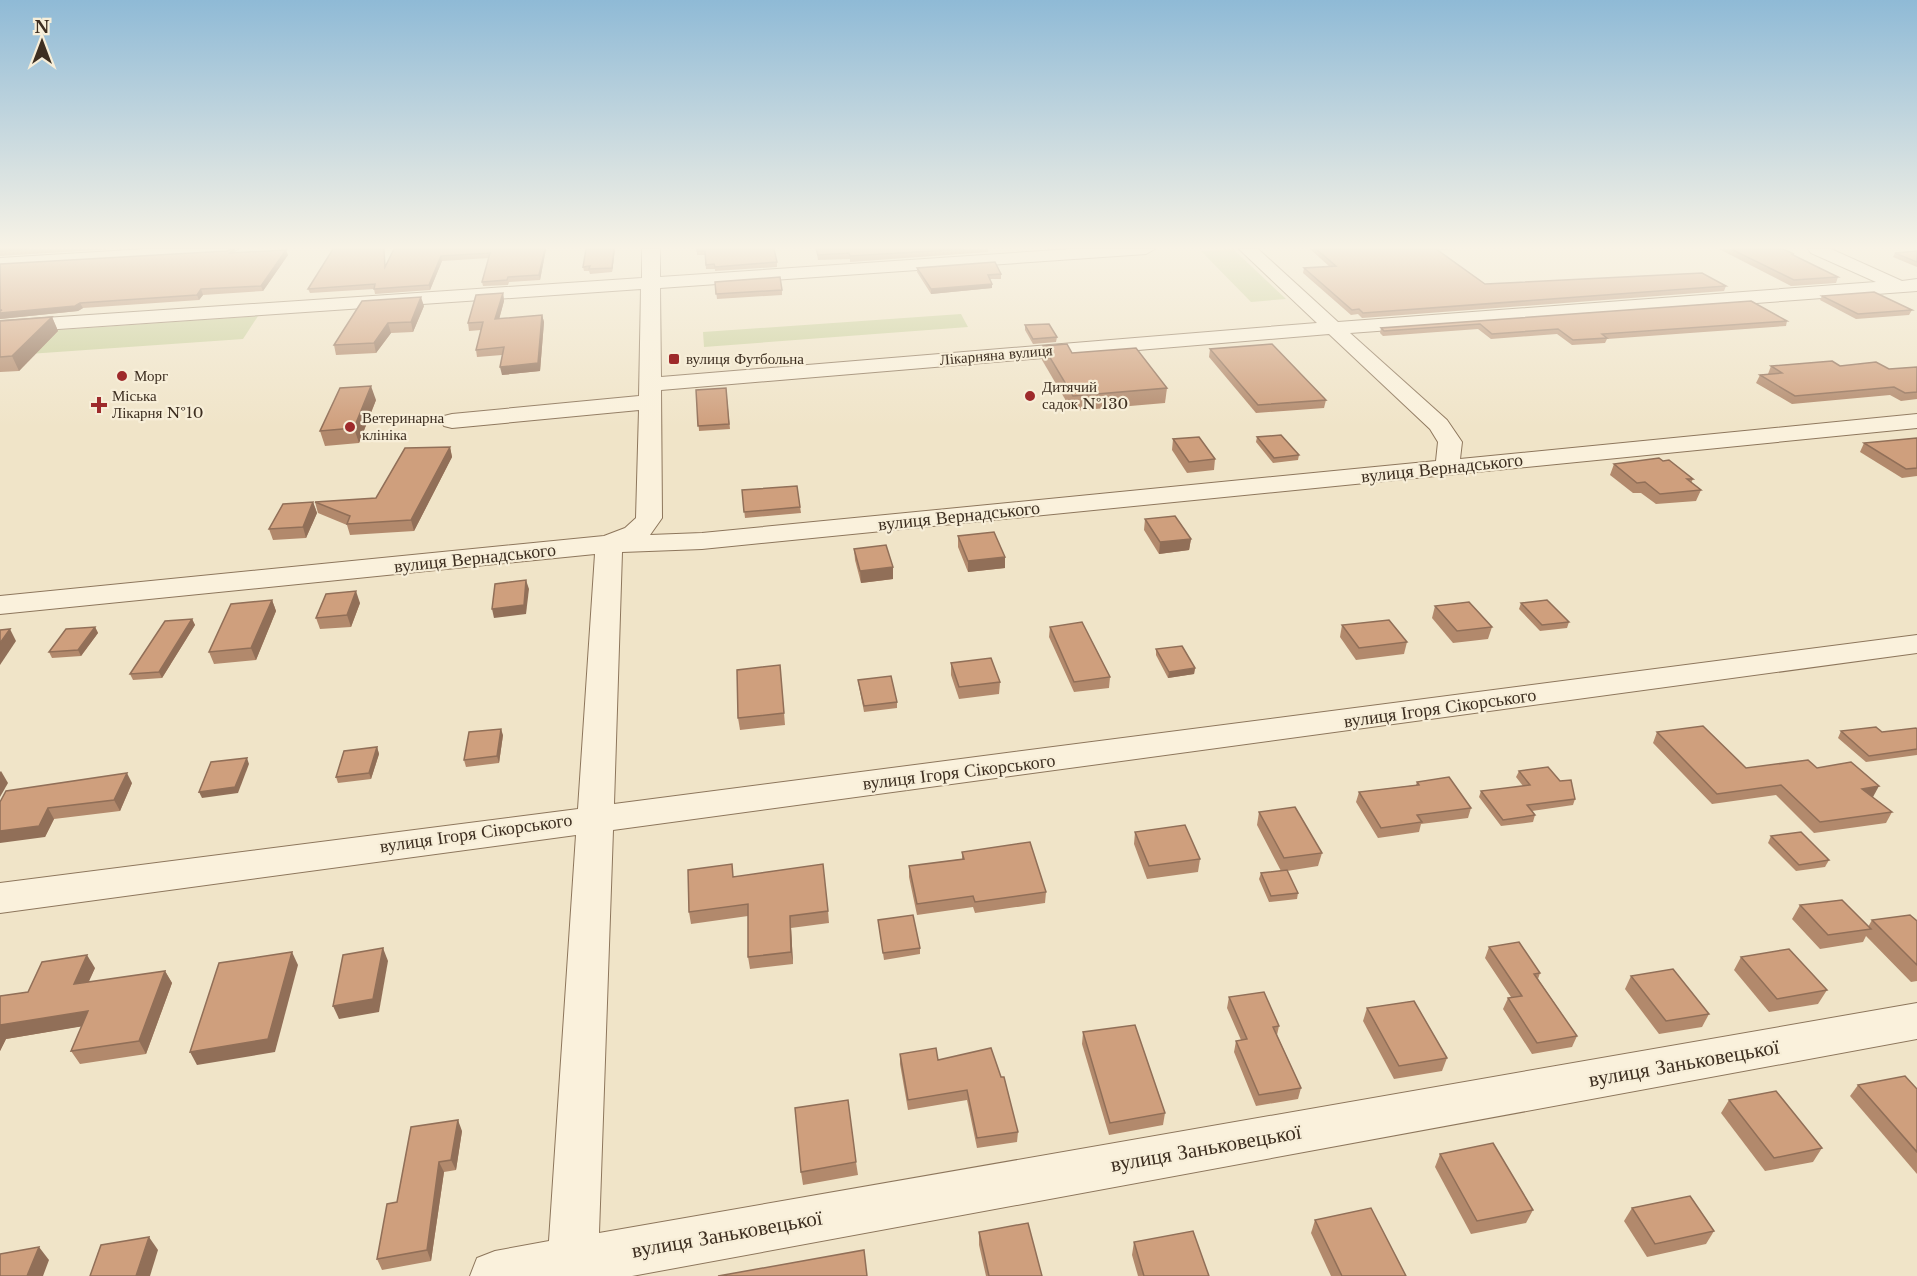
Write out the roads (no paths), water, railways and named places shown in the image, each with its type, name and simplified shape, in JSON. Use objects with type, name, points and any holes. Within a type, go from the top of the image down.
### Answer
[{"type":"street","points":[[0,327],[267,309]]},
{"type":"street","points":[[572,1269],[609,544],[630,537],[644,528],[649,518],[651,309]]},
{"type":"street","points":[[1311,309],[1439,425],[1450,442],[1447,468]]},
{"type":"street","name":"Лікарняна вулиця","points":[[452,421],[649,393],[1332,328],[1614,309]]},
{"type":"street","name":"вулиця Вернадського","points":[[0,605],[609,544],[714,540],[1917,421]]},
{"type":"street","name":"вулиця Ігоря Сікорського","points":[[0,898],[596,817],[1024,764],[1917,644]]},
{"type":"street","name":"вулиця Заньковецької","points":[[495,1276],[572,1269],[1917,1021]]},
{"type":"place","name":"вулиця Футбольна","points":[[674,359]]},
{"type":"place","name":"Морг","points":[[122,376]]},
{"type":"place","name":"Дитячий садок №130","points":[[1030,396]]},
{"type":"place","name":"Міська Лікарня №10","points":[[99,405]]},
{"type":"place","name":"Ветеринарна клініка","points":[[350,427]]}]
